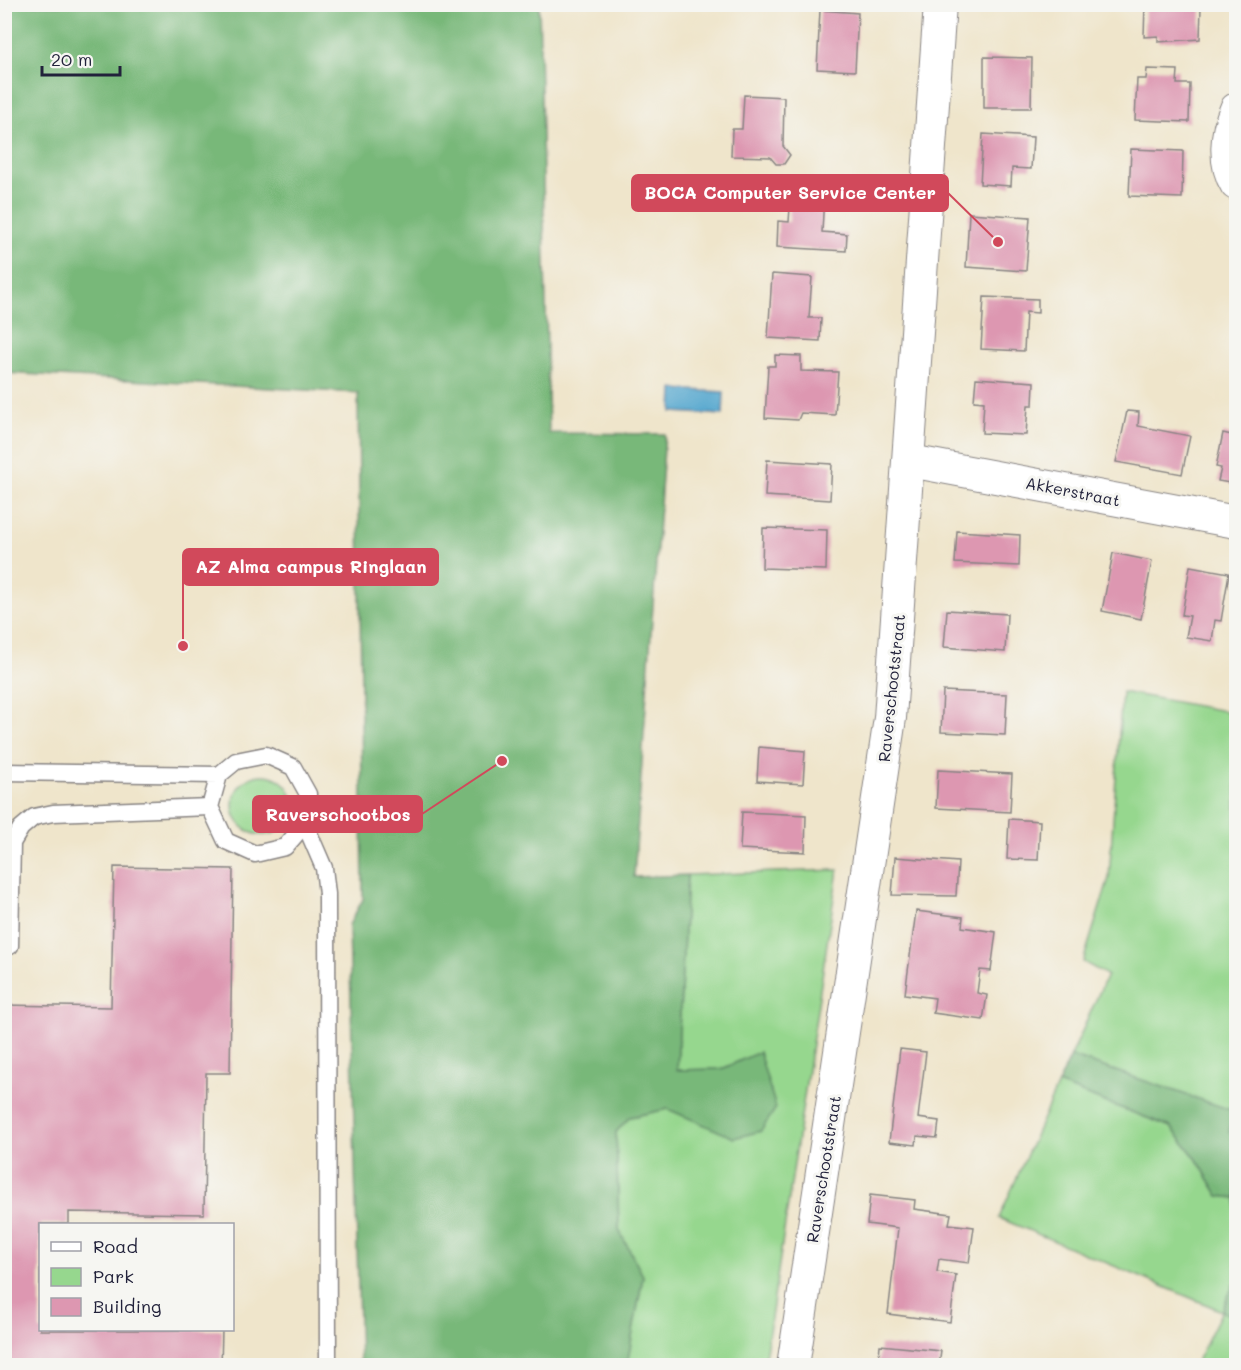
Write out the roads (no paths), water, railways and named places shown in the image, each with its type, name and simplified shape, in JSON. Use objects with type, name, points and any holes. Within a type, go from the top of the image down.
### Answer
[{"type":"street","name":"Raverschootstraat","points":[[793,1365],[890,718],[910,461],[940,4]]},
{"type":"street","points":[[1236,109],[1229,128],[1228,161],[1231,176],[1236,184]]},
{"type":"street","name":"Akkerstraat","points":[[910,461],[1236,522]]},
{"type":"lane","points":[[305,824],[285,847],[255,854],[226,841],[210,807],[219,775],[236,760],[266,755],[293,768],[308,794],[305,824],[324,868],[327,894],[328,1365]]},
{"type":"lane","points":[[4,772],[219,775]]},
{"type":"lane","points":[[10,946],[12,843],[21,828],[34,817],[53,813],[210,807]]},
{"type":"water","points":[[673,389],[724,392],[723,415],[672,412]]},
{"type":"place","name":"BOCA Computer Service Center","points":[[998,242]]},
{"type":"place","name":"AZ Alma campus Ringlaan","points":[[183,646]]},
{"type":"place","name":"Raverschootbos","points":[[502,761]]}]
